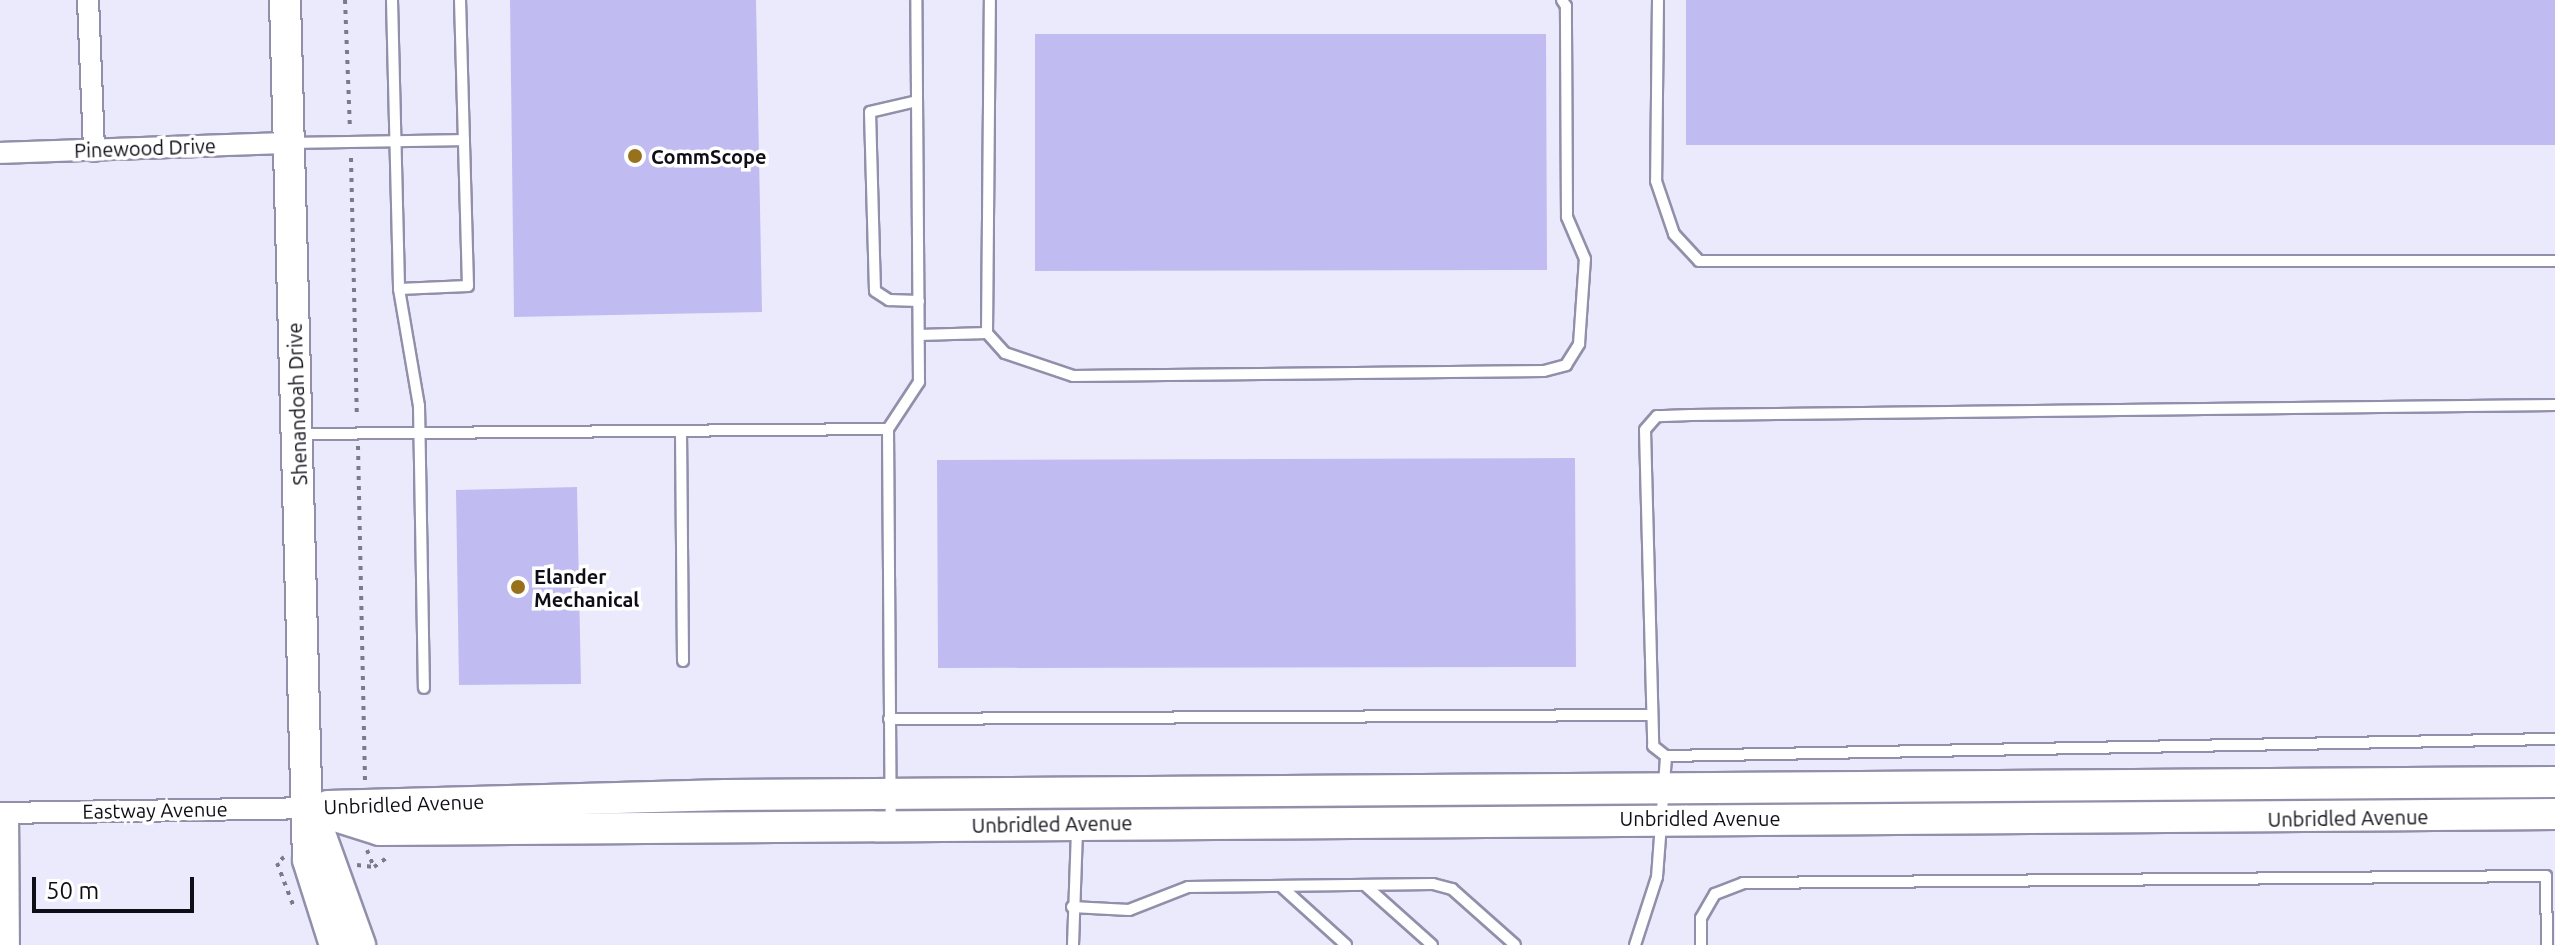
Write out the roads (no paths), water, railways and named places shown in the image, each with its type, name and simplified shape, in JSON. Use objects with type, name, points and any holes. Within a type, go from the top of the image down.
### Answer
[{"type":"street","points":[[88,0],[94,151]]},
{"type":"street","name":"Shenandoah Drive","points":[[285,0],[310,808],[309,870],[335,945]]},
{"type":"street","name":"Pinewood Drive","points":[[0,153],[289,143]]},
{"type":"street","name":"Unbridled Avenue","points":[[310,808],[380,830],[1077,824],[1661,803],[2555,782]]},
{"type":"street","name":"Unbridled Avenue","points":[[310,808],[891,794],[1661,803],[2196,820],[2555,814]]},
{"type":"street","name":"Shenandoah Drive","points":[[310,808],[360,945]]},
{"type":"street","name":"Eastway Avenue","points":[[4,813],[310,808]]},
{"type":"street","points":[[4,813],[9,945]]},
{"type":"lane","points":[[392,0],[399,289],[419,433],[424,688]]},
{"type":"lane","points":[[399,289],[468,286],[460,0]]},
{"type":"lane","points":[[891,825],[888,429],[919,382],[916,0]]},
{"type":"lane","points":[[990,0],[987,333],[1005,353],[1073,376],[1544,371],[1566,365],[1579,344],[1585,259],[1567,217],[1566,6],[1562,0]]},
{"type":"lane","points":[[1658,0],[1656,181],[1674,234],[1699,261],[2555,261]]},
{"type":"lane","points":[[917,101],[870,112],[875,291],[889,300],[919,301]]},
{"type":"lane","points":[[289,143],[464,140]]},
{"type":"lane","points":[[919,335],[987,333]]},
{"type":"lane","points":[[2555,405],[1657,416],[1645,430],[1653,746],[1666,756],[2555,739]]},
{"type":"lane","points":[[298,434],[888,429]]},
{"type":"lane","points":[[681,431],[683,661]]},
{"type":"lane","points":[[889,719],[1652,715]]},
{"type":"lane","points":[[1635,945],[1657,877],[1666,756]]},
{"type":"lane","points":[[1073,945],[1077,824]]},
{"type":"lane","points":[[1701,945],[1701,918],[1715,894],[1743,883],[2546,876],[2547,945]]},
{"type":"lane","points":[[1072,907],[1129,910],[1188,887],[1433,884],[1452,889],[1515,945]]},
{"type":"lane","points":[[1367,887],[1432,945]]},
{"type":"lane","points":[[1283,888],[1346,945]]},
{"type":"place","name":"CommScope","points":[[635,156]]},
{"type":"place","name":"Elander Mechanical","points":[[518,587]]}]
